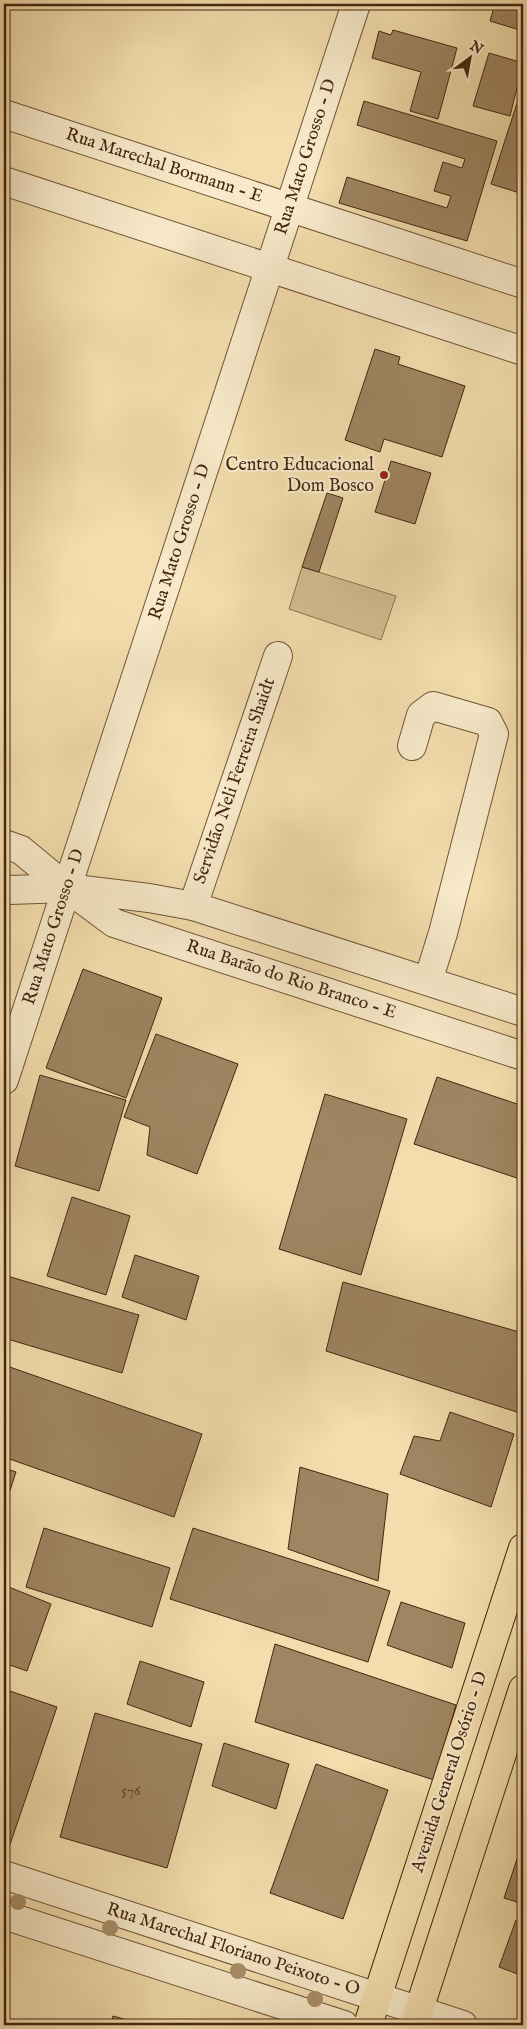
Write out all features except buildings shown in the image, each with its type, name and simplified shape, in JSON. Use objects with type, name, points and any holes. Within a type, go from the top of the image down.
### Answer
[{"type":"main road","name":"Avenida General Osório - D","points":[[368,2025],[523,1548]]},
{"type":"main road","points":[[416,2018],[523,1689]]},
{"type":"street","name":"Rua Mato Grosso - D","points":[[4,1080],[356,4]]},
{"type":"street","name":"Rua Marechal Bormann - E","points":[[4,114],[523,284]]},
{"type":"street","points":[[4,181],[523,351]]},
{"type":"street","name":"Servidão Neli Ferreira Shaidt","points":[[193,906],[278,656]]},
{"type":"street","points":[[412,746],[421,715],[433,706],[488,722],[494,734],[443,933],[428,981]]},
{"type":"street","name":"Rua Barão do Rio Branco - E","points":[[4,844],[21,850],[114,923],[523,1056]]},
{"type":"street","points":[[4,888],[10,890],[67,888],[149,898],[193,906],[523,1012]]},
{"type":"street","points":[[339,996],[352,957]]},
{"type":"street","name":"Rua Marechal Floriano Peixoto - O","points":[[4,1875],[377,1997],[416,2018],[463,2025]]},
{"type":"street","points":[[63,1934],[76,1898]]},
{"type":"street","points":[[4,1915],[344,2025]]},
{"type":"shaded area","points":[[302,567],[396,596],[381,640],[289,609]]},
{"type":"place","name":"Centro Educacional Dom Bosco","points":[[384,475]]}]
